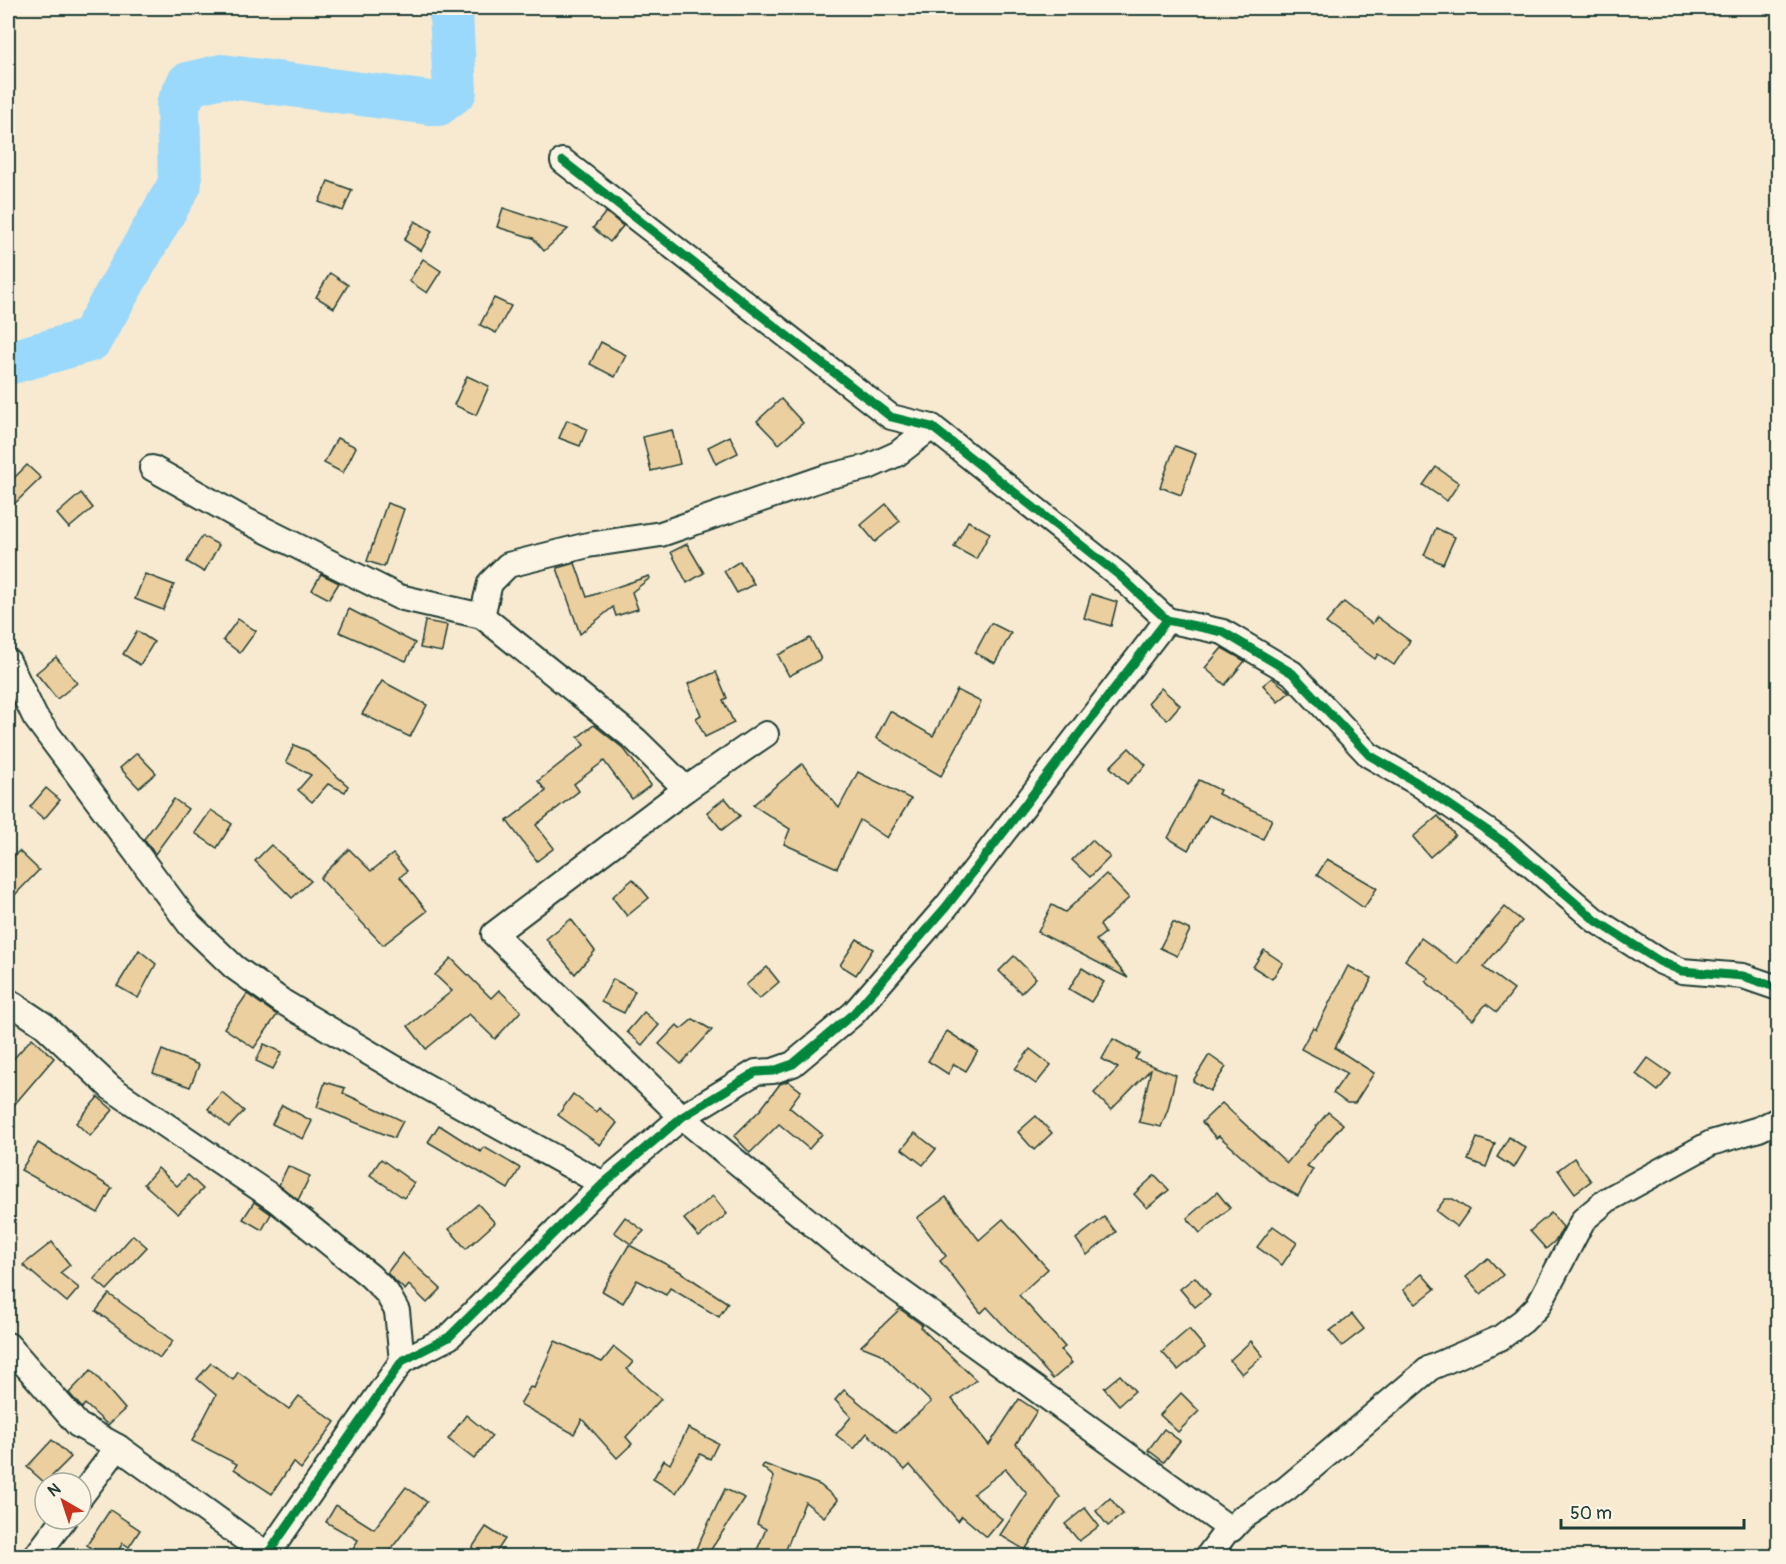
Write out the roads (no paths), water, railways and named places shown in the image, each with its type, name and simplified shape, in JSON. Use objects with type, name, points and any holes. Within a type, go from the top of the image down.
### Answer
[{"type":"street","points":[[563,161],[891,417],[932,427],[1120,576],[1167,620],[1223,632],[1292,673],[1369,755],[1416,782],[1508,845],[1595,920],[1659,961],[1682,971],[1743,976],[1779,988]]},
{"type":"street","points":[[482,615],[490,583],[508,565],[588,545],[661,534],[826,477],[868,467],[897,454],[932,427]]},
{"type":"street","points":[[152,468],[241,518],[399,597],[482,615],[636,740],[686,789]]},
{"type":"street","points":[[8,1345],[78,1425],[118,1447],[271,1556],[402,1361],[449,1337],[603,1184],[682,1117],[756,1072],[773,1071],[792,1064],[854,1012],[946,907],[1138,654],[1167,620]]},
{"type":"street","points":[[8,661],[35,717],[190,925],[234,968],[293,1008],[422,1084],[603,1184]]},
{"type":"street","points":[[766,734],[686,789],[494,934],[682,1117],[851,1256],[1229,1528]]},
{"type":"street","points":[[8,1001],[44,1025],[111,1088],[275,1199],[370,1276],[387,1293],[397,1311],[402,1361]]},
{"type":"street","points":[[1208,1557],[1229,1528],[1286,1489],[1430,1368],[1500,1338],[1523,1321],[1538,1306],[1583,1220],[1606,1200],[1711,1143],[1759,1129],[1779,1120]]},
{"type":"street","points":[[93,1480],[118,1447]]},
{"type":"street","points":[[36,1557],[55,1531]]},
{"type":"waterway","points":[[8,363],[90,340],[180,184],[178,105],[188,84],[222,76],[438,104],[455,91],[451,13],[454,8]]}]
